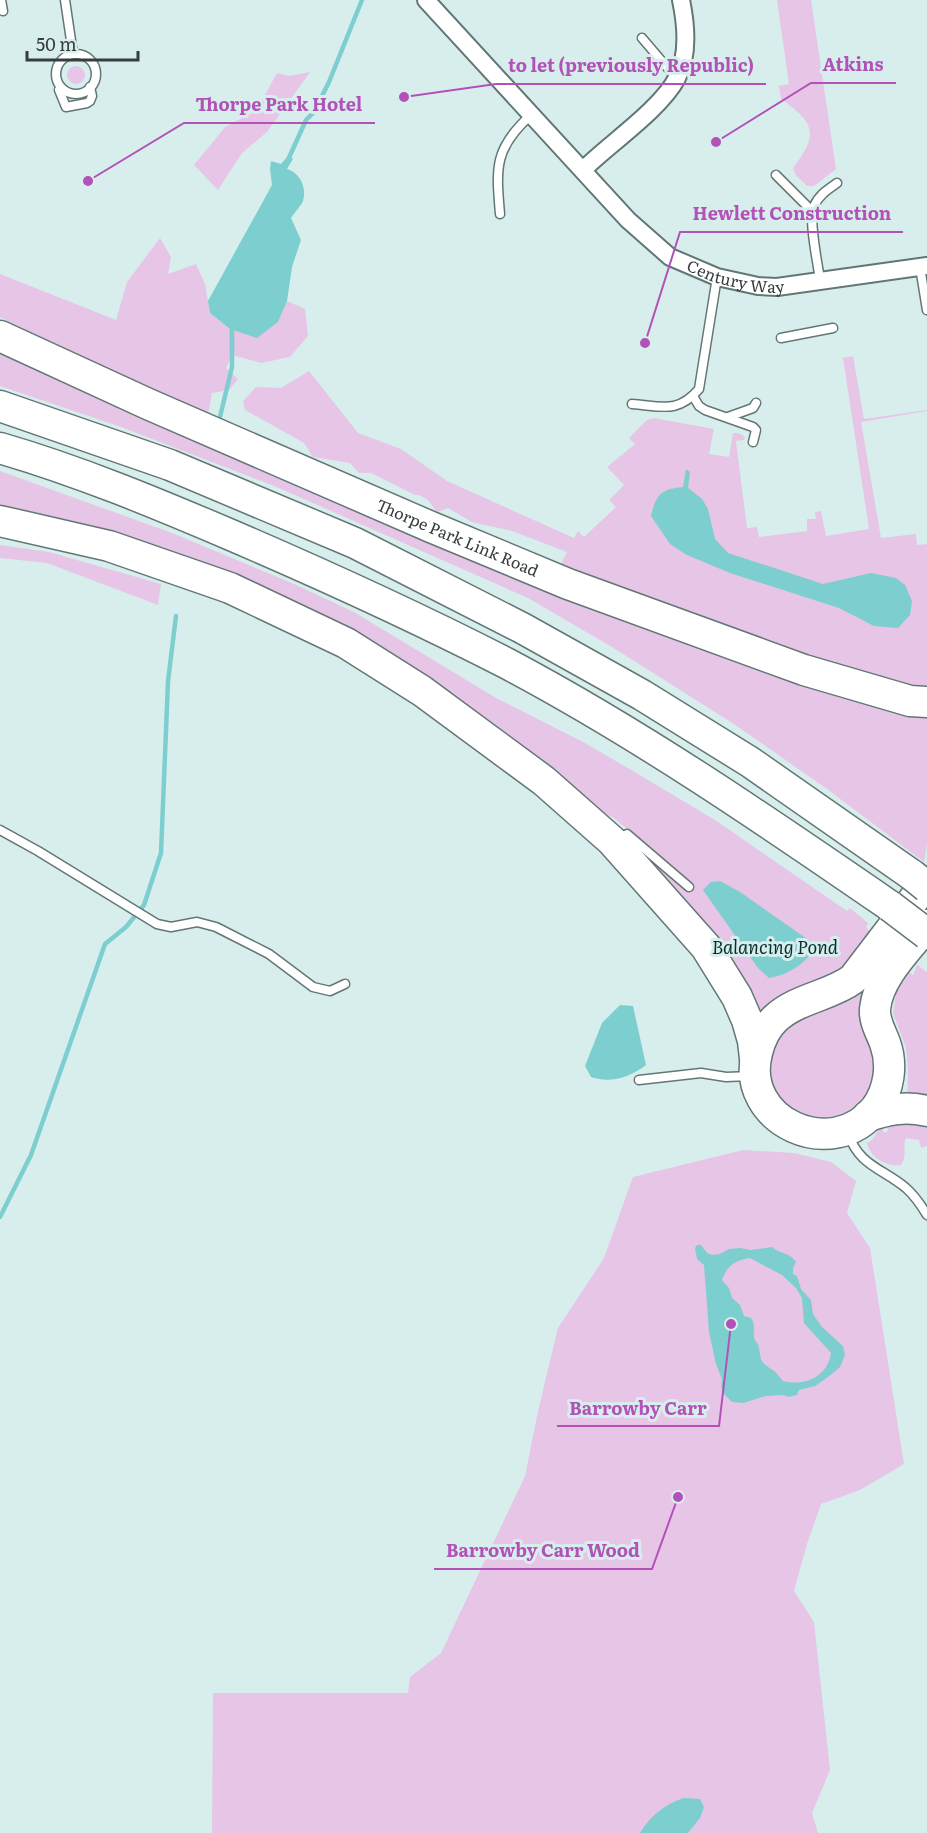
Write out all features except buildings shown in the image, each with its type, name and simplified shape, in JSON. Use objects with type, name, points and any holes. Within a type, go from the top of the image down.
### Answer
[{"type":"highway","name":"Thorpe Park Link Road","points":[[0,336],[148,404],[568,584],[804,670],[910,701],[927,702]]},
{"type":"highway","points":[[0,406],[170,465],[344,538],[522,628],[642,695],[750,762],[922,882],[853,979],[841,988],[788,1009],[776,1018],[766,1030],[759,1044],[755,1067]]},
{"type":"highway","points":[[0,448],[154,503],[342,582],[507,664],[618,727],[728,795],[927,934]]},
{"type":"highway","points":[[0,521],[109,546],[230,588],[346,643],[422,691],[544,781],[612,841],[706,947],[737,997],[747,1020],[753,1041],[758,1089],[767,1106],[782,1121],[794,1128],[820,1134],[857,1123],[886,1110],[907,1107],[927,1111]]},
{"type":"highway","points":[[857,1123],[882,1098],[889,1077],[888,1054],[876,1020],[875,1010],[878,996],[886,978],[927,925]]},
{"type":"street","name":"Century Way","points":[[426,0],[628,220],[670,257],[717,277],[758,286],[777,287],[923,266]]},
{"type":"street","points":[[583,170],[640,120],[665,95],[677,78],[685,42],[682,6]]},
{"type":"lane","points":[[1,0],[3,11]]},
{"type":"lane","points":[[64,0],[73,54]]},
{"type":"lane","points":[[642,38],[677,78]]},
{"type":"lane","points":[[73,54],[86,57],[94,66],[95,80],[90,87],[76,94],[64,89],[60,84],[58,66],[67,56],[73,54]]},
{"type":"lane","points":[[59,90],[63,103],[66,107],[71,107],[90,100],[92,96],[90,87]]},
{"type":"lane","points":[[500,214],[497,181],[500,154],[514,131],[531,115]]},
{"type":"lane","points":[[776,175],[813,212]]},
{"type":"lane","points":[[820,280],[813,233],[813,208],[822,193],[837,183]]},
{"type":"lane","points":[[923,266],[927,310]]},
{"type":"lane","points":[[632,404],[680,406],[699,389],[717,277]]},
{"type":"lane","points":[[780,338],[833,328]]},
{"type":"lane","points":[[693,396],[699,406],[705,410],[753,427],[756,430],[753,442]]},
{"type":"lane","points":[[727,417],[753,408],[756,403]]},
{"type":"lane","points":[[0,830],[157,924],[171,927],[197,922],[216,927],[269,954],[314,987],[330,991],[345,984]]},
{"type":"lane","points":[[612,841],[627,834],[689,887]]},
{"type":"lane","points":[[639,1080],[701,1073],[726,1077],[755,1067]]},
{"type":"lane","points":[[857,1123],[855,1151],[864,1160],[906,1188],[927,1215]]},
{"type":"shaded area","points":[[777,0],[811,0],[836,169],[814,186],[807,186],[795,174],[793,168],[807,146],[810,129],[801,115],[781,99],[779,86],[789,84]]},
{"type":"shaded area","points":[[76,66],[82,69],[85,75],[82,81],[76,84],[70,81],[67,75],[70,69]]},
{"type":"shaded area","points":[[310,72],[267,132],[242,153],[218,190],[194,165],[225,127],[256,111],[277,73],[289,76]]},
{"type":"shaded area","points":[[160,238],[171,257],[168,274],[196,264],[205,284],[210,313],[230,329],[257,337],[278,322],[287,301],[305,309],[308,336],[290,357],[261,363],[232,355],[226,368],[238,379],[229,390],[212,393],[207,419],[0,317],[0,274],[116,320],[127,282]]},
{"type":"shaded area","points":[[0,348],[927,712],[927,843],[924,862],[827,789],[734,724],[612,647],[528,598],[279,488],[121,427],[0,386]]},
{"type":"shaded area","points":[[853,356],[864,419],[927,410],[861,422],[881,538],[916,534],[917,545],[927,544],[927,691],[788,651],[560,566],[567,552],[512,531],[472,522],[448,508],[437,512],[428,500],[371,473],[359,473],[350,463],[313,457],[304,443],[245,410],[243,401],[256,387],[281,388],[309,371],[358,433],[401,449],[447,481],[574,538],[578,531],[584,537],[616,507],[609,500],[624,485],[607,467],[635,444],[629,438],[647,420],[654,418],[714,429],[709,454],[729,457],[733,433],[739,433],[745,437],[744,440],[736,441],[747,528],[757,527],[759,537],[807,531],[807,519],[816,519],[815,512],[821,511],[826,536],[869,529],[843,358]]},
{"type":"shaded area","points":[[0,471],[172,533],[354,612],[496,698],[583,742],[715,820],[847,911],[850,908],[868,923],[866,927],[870,932],[842,971],[786,994],[753,1014],[641,851],[677,878],[679,872],[614,818],[599,810],[409,671],[0,512]]},
{"type":"shaded area","points":[[0,545],[49,552],[161,584],[158,605],[47,563],[0,558]]},
{"type":"shaded area","points":[[927,900],[927,917],[877,981],[878,1075],[861,1109],[825,1124],[789,1113],[768,1081],[773,1043],[785,1027]]},
{"type":"shaded area","points":[[917,965],[927,972],[927,1101],[907,1099],[906,1048],[893,1013],[896,994],[909,972],[913,975]]},
{"type":"shaded area","points":[[919,1119],[918,1125],[927,1127],[927,1146],[921,1148],[919,1140],[906,1138],[901,1165],[890,1165],[875,1157],[867,1143],[882,1128],[884,1133],[888,1131],[887,1126]]},
{"type":"shaded area","points":[[743,1150],[794,1153],[831,1162],[856,1181],[847,1213],[870,1248],[904,1464],[860,1490],[821,1504],[794,1591],[814,1622],[830,1770],[812,1813],[818,1833],[212,1833],[213,1693],[408,1693],[410,1677],[441,1653],[525,1476],[558,1328],[604,1258],[633,1177]]},
{"type":"water","points":[[288,156],[293,159],[287,169],[299,177],[304,191],[303,201],[291,218],[301,240],[292,267],[287,301],[278,322],[257,338],[230,329],[210,313],[208,301],[272,185],[271,161],[281,164]]},
{"type":"water","points":[[686,469],[690,472],[688,488],[702,499],[708,509],[715,539],[728,553],[823,584],[871,573],[896,578],[905,585],[912,601],[910,615],[898,628],[874,626],[839,608],[730,573],[687,555],[670,544],[651,516],[661,494],[669,489],[683,487]]},
{"type":"water","name":"Balancing Pond","points":[[720,881],[740,892],[810,941],[814,950],[794,969],[769,978],[758,968],[703,890],[711,882]]},
{"type":"water","points":[[620,1005],[633,1006],[646,1065],[620,1078],[606,1080],[591,1077],[585,1066],[602,1023]]},
{"type":"water","points":[[701,1245],[707,1253],[712,1255],[729,1249],[751,1250],[772,1247],[790,1256],[796,1262],[793,1274],[797,1276],[801,1289],[811,1300],[813,1314],[822,1327],[843,1346],[845,1355],[840,1367],[815,1386],[799,1390],[797,1395],[766,1396],[743,1403],[732,1402],[721,1387],[722,1379],[709,1332],[704,1265],[697,1259],[695,1248]],"holes":[[[750,1258],[782,1275],[796,1288],[802,1298],[804,1323],[831,1353],[829,1361],[820,1374],[807,1381],[783,1381],[763,1363],[759,1346],[754,1338],[753,1321],[744,1316],[740,1305],[732,1298],[729,1288],[722,1280],[732,1265]]]},
{"type":"water","points":[[684,1798],[700,1799],[704,1807],[700,1818],[688,1833],[640,1833],[659,1811]]},
{"type":"waterway","points":[[288,160],[306,120],[314,112],[329,82],[362,0]]},
{"type":"waterway","points":[[219,421],[232,367],[232,330]]},
{"type":"waterway","points":[[0,1217],[31,1155],[105,944],[126,927],[144,905],[161,853],[168,681],[176,616]]},
{"type":"place","name":"to let (previously Republic)","points":[[404,97]]},
{"type":"place","name":"Atkins","points":[[716,142]]},
{"type":"place","name":"Thorpe Park Hotel","points":[[88,181]]},
{"type":"place","name":"Hewlett Construction","points":[[645,343]]},
{"type":"place","name":"Barrowby Carr","points":[[731,1324]]},
{"type":"place","name":"Barrowby Carr Wood","points":[[678,1497]]}]
